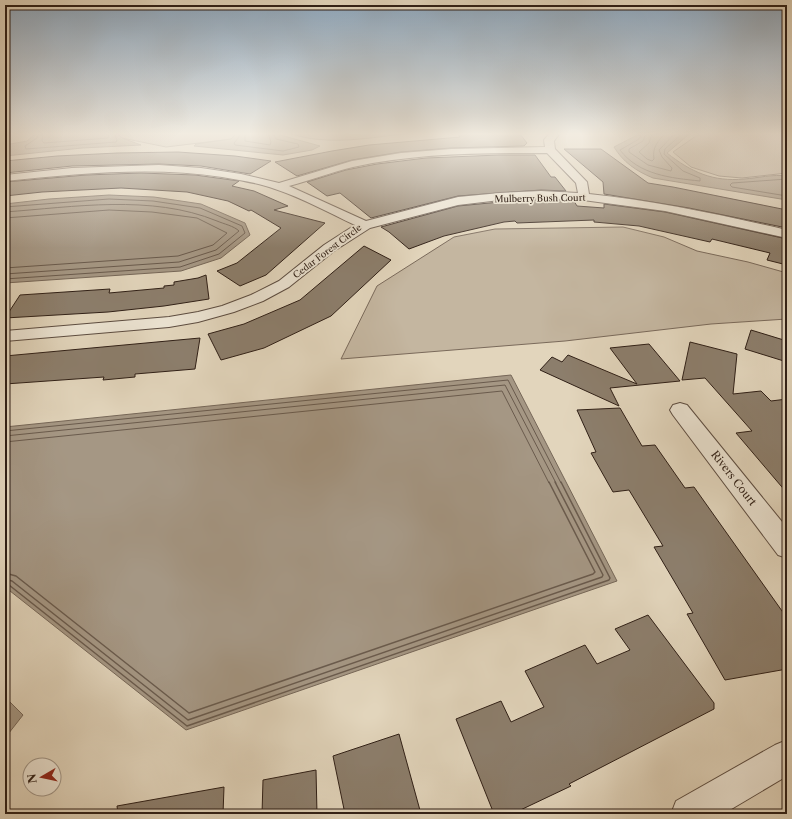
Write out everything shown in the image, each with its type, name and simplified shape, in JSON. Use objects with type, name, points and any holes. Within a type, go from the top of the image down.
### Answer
[{"type":"street","name":"Cedar Forest Circle","points":[[5,178],[70,171]]},
{"type":"street","name":"Cedar Forest Circle","points":[[189,171],[241,177],[279,186],[365,225]]},
{"type":"street","points":[[279,186],[328,171]]},
{"type":"street","points":[[571,171],[581,182],[584,196]]},
{"type":"street","name":"Mulberry Bush Court","points":[[365,225],[459,201],[501,197],[584,196],[657,205],[787,234]]},
{"type":"street","name":"Cedar Forest Circle","points":[[5,336],[169,322],[186,320],[216,312],[254,299],[284,284],[307,267],[323,252],[365,225]]},
{"type":"street","name":"Rivers Court","points":[[680,410],[787,547]]},
{"type":"street","points":[[689,814],[787,757]]},
{"type":"shaded area","points":[[704,171],[787,171],[787,173],[742,178],[719,176]]},
{"type":"shaded area","points":[[623,227],[664,237],[697,251],[748,262],[787,273],[787,319],[711,324],[565,341],[341,359],[377,286],[454,237],[495,229]]},
{"type":"water","points":[[640,171],[697,171],[712,177],[733,180],[787,176],[787,200],[653,178]]},
{"type":"water","points":[[109,195],[154,197],[201,204],[245,223],[250,235],[221,258],[181,271],[5,283],[5,204]]},
{"type":"water","points":[[511,375],[617,581],[186,730],[5,587],[5,427]]},
{"type":"water","points":[[5,697],[23,715],[5,738]]},
{"type":"building","points":[[5,171],[22,171],[5,173]]},
{"type":"building","points":[[233,171],[254,171],[250,174]]},
{"type":"building","points":[[289,171],[313,171],[297,176]]},
{"type":"building","points":[[342,171],[547,171],[551,177],[555,177],[566,191],[541,190],[458,196],[371,218],[340,193],[327,196],[307,182]]},
{"type":"building","points":[[590,171],[632,171],[648,183],[787,210],[787,228],[689,208],[604,194],[603,182]]},
{"type":"building","points":[[141,173],[195,175],[239,181],[232,186],[254,191],[288,206],[274,210],[325,223],[266,275],[240,286],[217,271],[237,263],[281,228],[251,210],[249,211],[228,201],[187,192],[121,188],[42,192],[5,196],[5,182],[86,175]]},
{"type":"building","points":[[541,200],[574,201],[577,206],[604,208],[604,204],[665,212],[787,239],[787,265],[767,260],[770,253],[712,239],[710,242],[639,226],[594,222],[594,220],[517,223],[515,221],[504,222],[444,236],[409,249],[381,227],[458,206]]},
{"type":"building","points":[[364,246],[391,260],[331,316],[264,348],[221,360],[208,334],[244,324],[300,300]]},
{"type":"building","points":[[206,275],[209,299],[108,312],[5,318],[20,295],[110,289],[109,293],[164,288],[164,286],[174,285],[174,282],[198,278]]},
{"type":"building","points":[[751,330],[787,341],[787,362],[745,349]]},
{"type":"building","points":[[200,338],[195,369],[135,374],[135,377],[103,380],[104,377],[5,384],[5,356]]},
{"type":"building","points":[[690,342],[737,354],[733,394],[761,391],[771,401],[787,399],[787,493],[736,433],[752,431],[705,378],[682,380]]},
{"type":"building","points":[[649,344],[680,381],[610,388],[619,406],[540,370],[552,357],[562,362],[568,355],[637,384],[610,348]]},
{"type":"building","points":[[620,408],[642,446],[655,445],[685,488],[694,487],[787,618],[787,669],[725,680],[687,614],[693,613],[654,547],[663,546],[629,490],[613,492],[591,453],[596,452],[577,410]]},
{"type":"building","points":[[648,615],[714,703],[714,709],[569,784],[571,786],[512,814],[494,814],[456,719],[501,701],[511,722],[544,707],[525,671],[585,645],[597,664],[630,650],[615,629]]},
{"type":"building","points":[[399,734],[421,814],[345,814],[333,756]]},
{"type":"building","points":[[316,770],[317,814],[262,814],[263,780]]},
{"type":"building","points":[[224,787],[223,814],[118,814],[117,806]]}]
